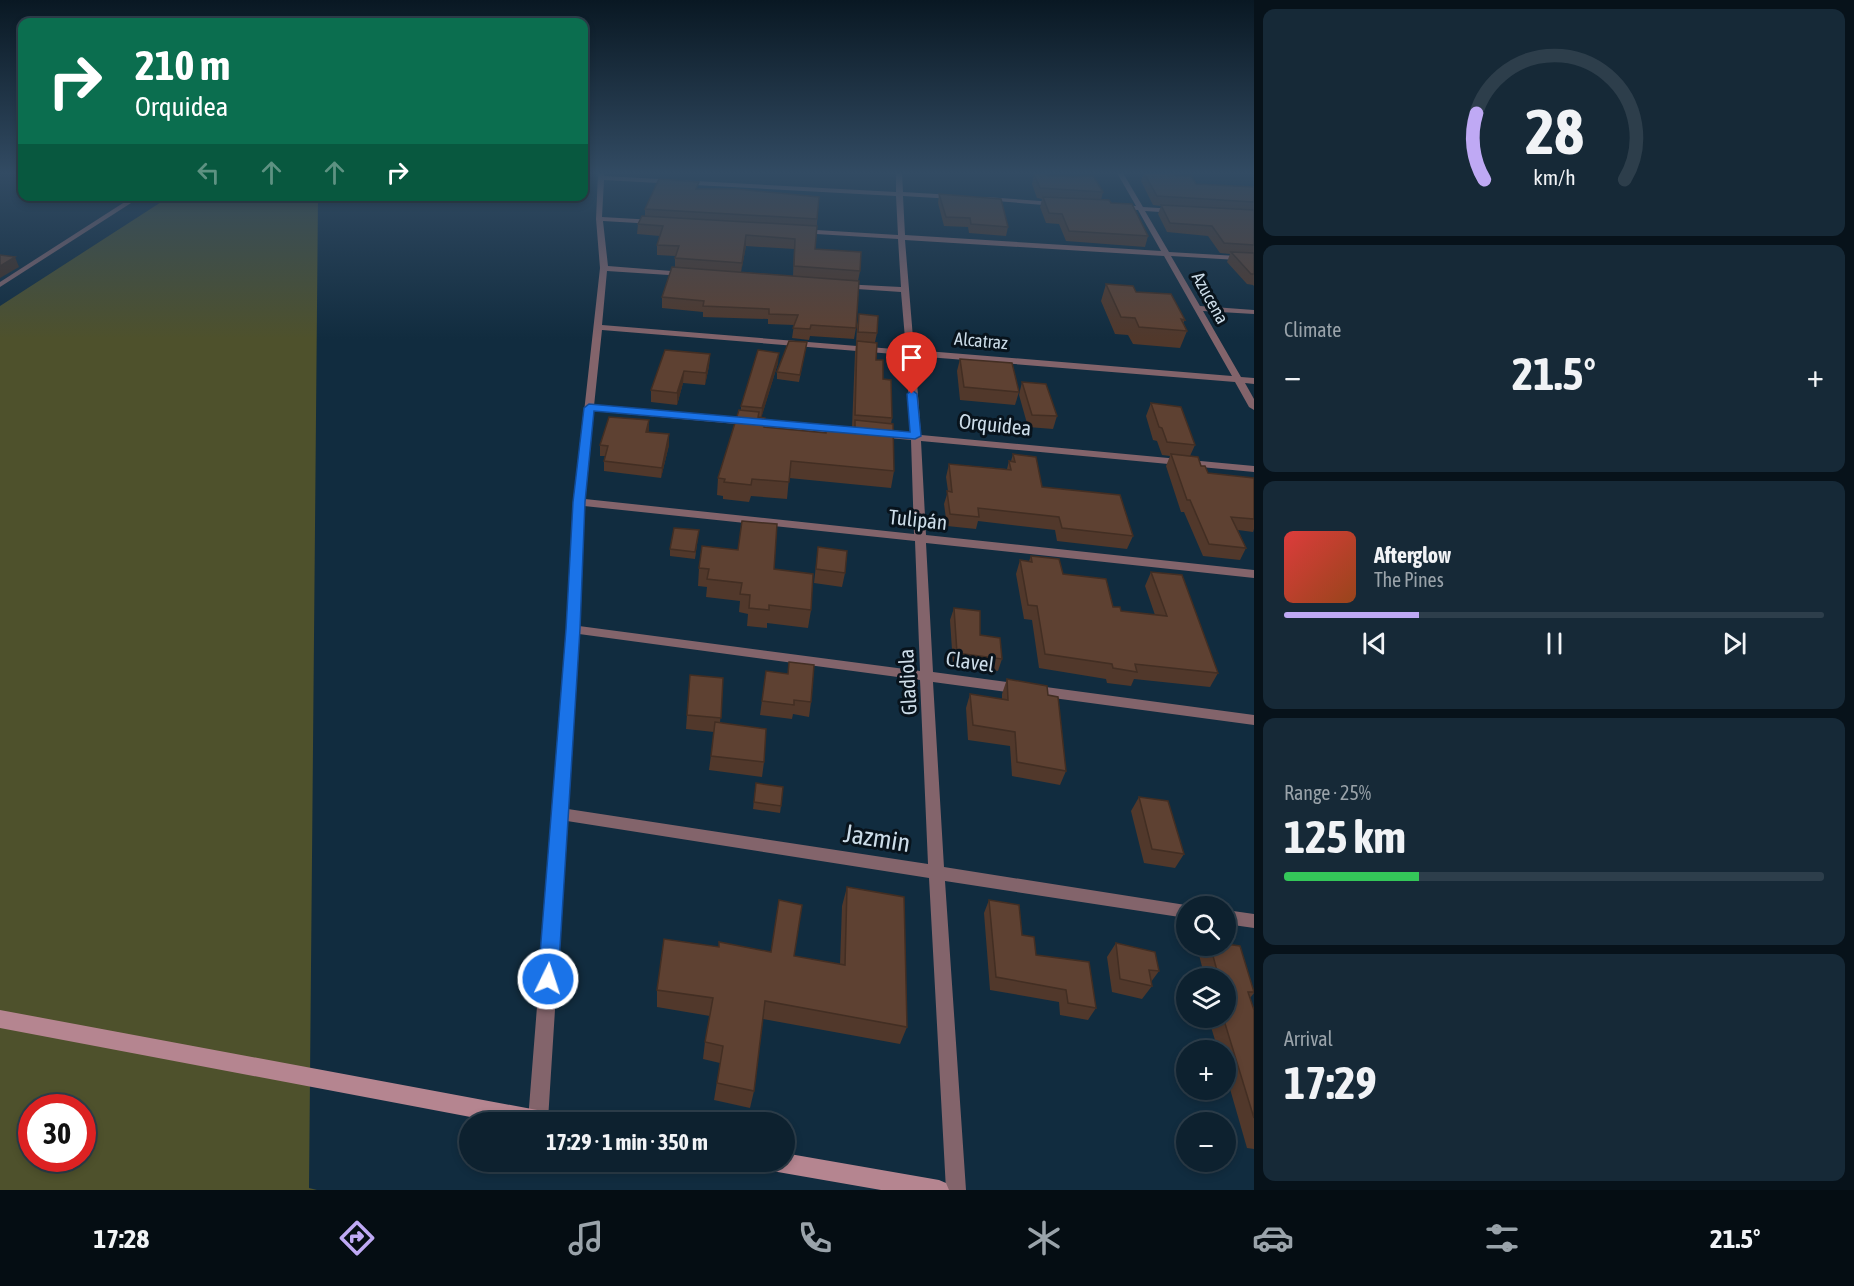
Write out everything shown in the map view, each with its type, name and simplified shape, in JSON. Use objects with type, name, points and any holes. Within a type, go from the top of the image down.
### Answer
[{"type":"street","points":[[0,285],[88,229]]},
{"type":"street","points":[[543,1112],[559,814],[573,629],[579,502],[604,268],[600,229]]},
{"type":"street","name":"Gladiola","points":[[901,229],[915,436],[935,873],[956,1190]]},
{"type":"street","name":"Azucena","points":[[1152,229],[1254,407]]},
{"type":"street","points":[[797,231],[1254,259]]},
{"type":"street","points":[[604,268],[697,275]]},
{"type":"street","points":[[835,285],[904,290]]},
{"type":"street","points":[[1198,308],[1254,312]]},
{"type":"street","name":"Alcatraz","points":[[598,327],[1254,381]]},
{"type":"street","name":"Orquidea","points":[[589,408],[1254,468]]},
{"type":"street","name":"Tulipán","points":[[579,502],[918,540],[1254,574]]},
{"type":"street","name":"Clavel","points":[[573,629],[1254,720]]},
{"type":"street","name":"Jazmin","points":[[559,814],[1176,909]]},
{"type":"street","points":[[1236,918],[1254,921]]},
{"type":"street","points":[[0,1019],[495,1112]]},
{"type":"street","points":[[795,1165],[939,1190]]},
{"type":"green space","points":[[120,229],[318,229],[309,1188],[317,1190],[0,1190],[0,306]]},
{"type":"building","points":[[662,229],[817,229],[815,249],[861,252],[860,271],[794,266],[795,239],[746,235],[742,263],[675,258],[679,246],[657,245]]},
{"type":"building","points":[[1068,229],[1144,229],[1148,236],[1069,231]]},
{"type":"building","points":[[1214,229],[1254,229],[1254,245],[1224,243]]},
{"type":"building","points":[[1231,252],[1254,253],[1254,274],[1251,274]]},
{"type":"building","points":[[0,255],[15,257],[0,266]]},
{"type":"building","points":[[672,267],[859,281],[856,328],[811,325],[810,329],[793,328],[798,315],[769,314],[769,309],[703,306],[704,301],[662,297]]},
{"type":"building","points":[[1106,284],[1133,286],[1136,292],[1171,294],[1185,320],[1181,319],[1187,331],[1139,327],[1135,318],[1121,317]]},
{"type":"building","points":[[859,314],[878,316],[877,333],[858,332]]},
{"type":"building","points":[[789,341],[807,342],[800,375],[777,372]]},
{"type":"building","points":[[857,341],[877,343],[876,360],[883,360],[883,379],[891,380],[892,418],[855,415]]},
{"type":"building","points":[[665,350],[710,354],[706,373],[684,371],[677,393],[651,390]]},
{"type":"building","points":[[758,350],[779,353],[762,408],[741,406]]},
{"type":"building","points":[[960,359],[1012,363],[1019,392],[964,387]]},
{"type":"building","points":[[1022,382],[1046,384],[1057,416],[1032,415]]},
{"type":"building","points":[[1151,403],[1181,407],[1195,445],[1167,442]]},
{"type":"building","points":[[739,410],[759,412],[758,417],[765,418],[764,427],[826,433],[826,428],[855,431],[855,420],[893,424],[894,471],[791,461],[789,482],[752,479],[751,485],[724,482],[725,479],[718,478]]},
{"type":"building","points":[[609,417],[649,420],[646,432],[669,434],[662,468],[604,461],[608,446],[600,445]]},
{"type":"building","points":[[1013,454],[1036,457],[1042,487],[1120,495],[1133,536],[1062,528],[1059,517],[978,508],[979,517],[950,514],[947,491],[952,492],[949,464],[1011,470],[1009,461],[1015,462]]},
{"type":"building","points":[[1171,454],[1198,457],[1201,466],[1205,466],[1208,473],[1254,478],[1254,519],[1231,517],[1246,548],[1209,544],[1190,500],[1187,500]]},
{"type":"building","points":[[742,521],[777,524],[774,569],[813,574],[811,610],[769,605],[769,610],[749,608],[750,595],[740,594],[742,583],[707,579],[709,569],[699,568],[702,546],[738,550]]},
{"type":"building","points":[[674,528],[699,530],[695,552],[670,549]]},
{"type":"building","points":[[818,547],[847,551],[845,573],[816,569]]},
{"type":"building","points":[[1031,556],[1059,559],[1063,574],[1106,579],[1113,607],[1120,607],[1121,611],[1167,616],[1151,572],[1182,575],[1218,673],[1135,664],[1137,672],[1113,668],[1112,664],[1045,654],[1037,606],[1028,605],[1020,560],[1032,562]]},
{"type":"building","points":[[954,608],[980,611],[980,635],[1000,638],[1002,659],[957,653]]},
{"type":"building","points":[[789,662],[814,665],[811,702],[794,700],[794,705],[762,701],[766,671],[788,674]]},
{"type":"building","points":[[690,675],[723,678],[721,718],[687,715]]},
{"type":"building","points":[[1007,679],[1047,686],[1048,695],[1058,697],[1066,771],[1017,762],[1015,732],[973,725],[970,694],[1008,700]]},
{"type":"building","points":[[715,722],[766,729],[764,762],[711,756]]},
{"type":"building","points":[[756,783],[783,787],[781,806],[754,802]]},
{"type":"building","points":[[1139,797],[1168,801],[1184,854],[1152,849]]},
{"type":"building","points":[[847,887],[904,897],[907,1027],[765,1001],[754,1091],[717,1083],[723,1046],[705,1042],[713,998],[657,990],[664,939],[719,947],[719,942],[771,952],[779,900],[802,905],[794,956],[845,965]]},
{"type":"building","points":[[989,900],[1019,905],[1022,935],[1034,937],[1036,955],[1089,962],[1096,1008],[1068,1003],[1066,990],[996,977]]},
{"type":"building","points":[[1116,943],[1155,952],[1159,971],[1149,970],[1152,986],[1120,979]]},
{"type":"building","points":[[1236,945],[1240,946],[1254,992],[1248,992],[1254,1010],[1254,1118],[1236,1059],[1236,1040],[1230,1040],[1226,1028],[1236,1028],[1236,968],[1216,968],[1213,956],[1236,956]]},
{"type":"route","points":[[548,979],[573,629],[579,502],[589,408],[915,436],[912,394]]}]
